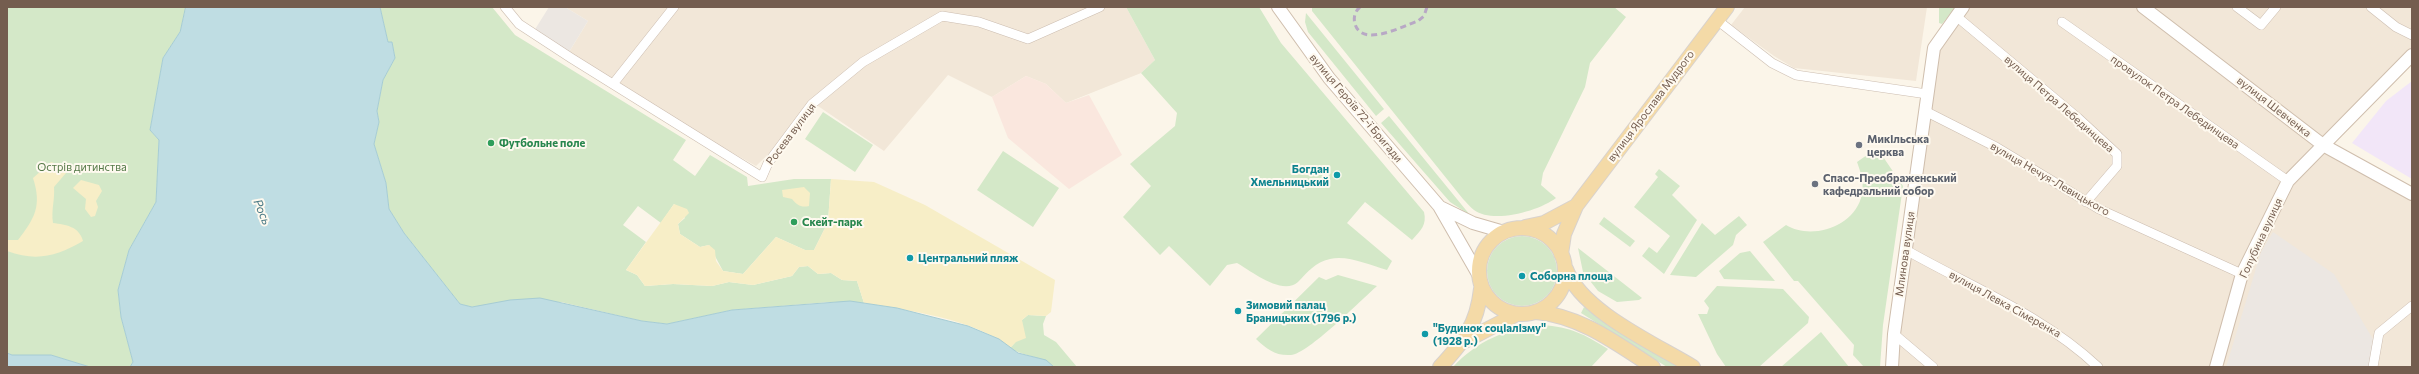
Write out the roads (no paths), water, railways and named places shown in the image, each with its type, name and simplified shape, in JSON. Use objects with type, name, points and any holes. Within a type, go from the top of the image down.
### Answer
[{"type":"main road","name":"вулиця Ярослава Мудрого","points":[[1563,259],[1564,234],[1576,206],[1727,7]]},
{"type":"main road","name":"вулиця Ярослава Мудрого","points":[[1523,228],[1544,223],[1576,206]]},
{"type":"main road","points":[[1440,367],[1463,342],[1479,311],[1481,289],[1478,274],[1484,250],[1496,237],[1504,232],[1523,228],[1532,229],[1549,238],[1563,259],[1570,282],[1582,296],[1604,313],[1693,367]]},
{"type":"main road","points":[[1536,312],[1547,306],[1560,292],[1564,282],[1563,259]]},
{"type":"main road","points":[[1481,289],[1493,304],[1504,311],[1517,314],[1536,312],[1556,314],[1570,318],[1600,333],[1654,367]]},
{"type":"main road","points":[[1463,342],[1517,314]]},
{"type":"street","name":"Росева вулиця","points":[[505,7],[519,24],[762,177],[768,163],[812,104],[863,62],[942,16],[980,22],[1028,39],[1100,7]]},
{"type":"street","points":[[613,84],[674,7]]},
{"type":"street","name":"вулиця Героїв 72-ї Бригади","points":[[1278,7],[1329,78],[1439,206],[1478,274]]},
{"type":"street","name":"вулиця Шевченка","points":[[2143,7],[2323,145],[2412,194]]},
{"type":"street","points":[[2237,7],[2261,25],[2276,7]]},
{"type":"street","points":[[2371,7],[2396,27],[2412,35]]},
{"type":"street","name":"Млинова вулиця","points":[[1892,367],[1894,334],[1934,48],[1959,11]]},
{"type":"street","name":"вулиця Петра Лебединцева","points":[[1959,11],[2117,154],[2117,166],[2086,202]]},
{"type":"street","points":[[1717,20],[1772,63],[1796,75],[1927,94]]},
{"type":"street","name":"провулок Петра Лебединцева","points":[[2062,22],[2288,181]]},
{"type":"street","name":"Голубина вулиця","points":[[2216,367],[2242,274],[2288,181],[2412,55]]},
{"type":"street","name":"вулиця Нечуя-Левицького","points":[[1925,111],[1996,147],[2086,202],[2242,274]]},
{"type":"street","name":"вулиця Героїв 72-ї Бригади","points":[[1439,206],[1473,223],[1504,232]]},
{"type":"street","name":"вулиця Левка Сімеренка","points":[[1906,250],[2002,301],[2070,341],[2098,367]]},
{"type":"street","points":[[2373,367],[2378,333],[2412,306]]},
{"type":"street","points":[[1894,334],[1932,367]]},
{"type":"water","name":"Рось","points":[[186,7],[380,7],[388,42],[392,42],[395,58],[383,80],[377,111],[379,122],[374,144],[386,183],[389,209],[404,233],[460,304],[472,307],[510,300],[540,298],[642,321],[667,324],[732,310],[850,301],[897,308],[968,326],[999,339],[1018,353],[1046,360],[1054,367],[130,367],[133,362],[121,317],[118,290],[129,250],[156,202],[159,140],[150,130],[163,58],[180,32]]},
{"type":"water","points":[[7,353],[12,355],[51,355],[90,367],[7,367]]},
{"type":"railway","points":[[1360,7],[1355,15],[1355,24],[1359,31],[1374,35],[1418,21],[1424,16],[1427,7]]},
{"type":"place","name":"Футбольне поле","points":[[491,143]]},
{"type":"place","name":"Микільська церква","points":[[1859,145]]},
{"type":"place","name":"Богдан Хмельницький","points":[[1337,175]]},
{"type":"place","name":"Спасо-Преображенський кафедральний собор","points":[[1815,184]]},
{"type":"place","name":"Скейт-парк","points":[[794,222]]},
{"type":"place","name":"Центральний пляж","points":[[910,258]]},
{"type":"place","name":"Соборна площа","points":[[1522,276]]},
{"type":"place","name":"Зимовий палац Браницьких (1796 р.)","points":[[1238,311]]},
{"type":"place","name":"\"Будинок соціалізму\" (1928 р.)","points":[[1425,334]]},
{"type":"park label","name":"Острів дитинства","points":[[82,167]]}]
